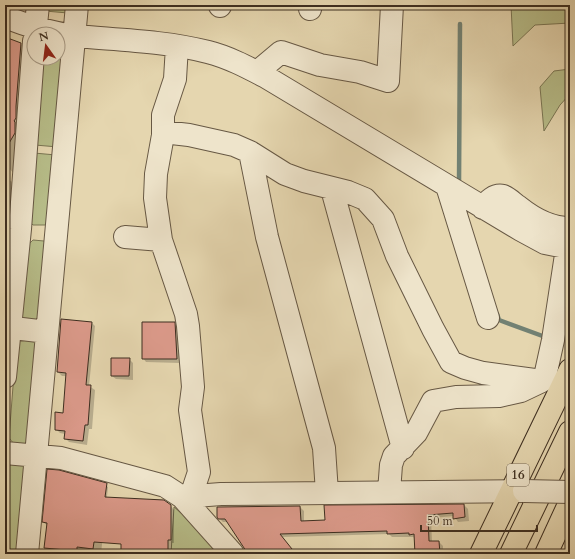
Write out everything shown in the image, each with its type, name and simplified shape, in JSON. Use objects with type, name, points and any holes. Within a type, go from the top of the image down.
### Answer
[{"type":"highway","name":"16","points":[[481,554],[498,519],[517,491],[570,370]]},
{"type":"highway","points":[[511,554],[570,432]]},
{"type":"highway","points":[[546,554],[570,502]]},
{"type":"street","points":[[36,26],[38,5]]},
{"type":"street","points":[[27,554],[47,332],[63,232],[77,5]]},
{"type":"street","points":[[256,72],[281,52],[320,65],[360,72],[388,81],[392,5]]},
{"type":"street","points":[[5,17],[26,29]]},
{"type":"street","points":[[66,36],[102,37],[177,46],[221,56],[256,72],[483,208],[486,202],[494,197],[503,196],[535,219],[546,225],[557,228],[569,241],[553,340],[546,372],[542,381],[521,391],[500,396],[456,397],[433,401],[416,433],[394,456],[391,466],[389,492]]},
{"type":"street","points":[[177,46],[175,79],[163,115],[162,146],[156,174],[155,198],[161,240],[186,314],[188,326],[192,388],[190,410],[199,472],[186,497]]},
{"type":"street","points":[[5,377],[12,228],[31,66]]},
{"type":"street","points":[[163,132],[234,145],[250,152],[285,174],[332,189],[348,192],[365,199],[383,219],[397,256],[451,362],[456,397]]},
{"type":"street","points":[[250,152],[266,237],[324,448],[327,493]]},
{"type":"street","points":[[447,186],[488,318]]},
{"type":"street","points":[[332,189],[402,448]]},
{"type":"street","points":[[125,237],[161,240]]},
{"type":"street","points":[[7,327],[47,332]]},
{"type":"street","points":[[451,362],[483,373],[542,381]]},
{"type":"street","points":[[5,453],[61,458],[165,486],[186,497],[233,554]]},
{"type":"street","points":[[186,497],[221,494],[517,491],[570,492]]},
{"type":"green space","points":[[46,5],[69,5],[68,13],[45,11]]},
{"type":"green space","points":[[511,5],[570,5],[570,23],[535,25],[513,46]]},
{"type":"green space","points":[[42,66],[66,66],[58,147],[35,145]]},
{"type":"green space","points":[[570,69],[570,94],[560,105],[544,131],[540,87],[554,71]]},
{"type":"green space","points":[[34,153],[56,155],[51,223],[45,225],[33,225],[28,220]]},
{"type":"green space","points":[[33,240],[44,241],[49,246],[41,326],[19,323],[26,247]]},
{"type":"green space","points":[[17,335],[40,339],[33,442],[25,446],[15,445],[9,438]]},
{"type":"green space","points":[[14,459],[24,461],[23,554],[5,554],[6,466]]},
{"type":"green space","points":[[174,507],[195,525],[221,554],[171,554]]},
{"type":"building","points":[[5,37],[21,43],[16,118],[14,121],[15,133],[5,150]]},
{"type":"building","points":[[61,319],[92,322],[86,385],[91,385],[88,425],[85,425],[83,441],[64,439],[65,431],[55,430],[55,412],[63,413],[66,373],[57,372]]},
{"type":"building","points":[[142,322],[175,322],[177,359],[142,359]]},
{"type":"building","points":[[111,358],[130,358],[129,376],[111,376]]},
{"type":"building","points":[[47,469],[59,470],[107,483],[105,497],[164,500],[171,505],[171,540],[168,540],[168,554],[121,554],[121,544],[94,542],[93,549],[77,547],[77,551],[44,548],[47,523],[42,522]]},
{"type":"building","points":[[464,504],[465,517],[453,519],[453,513],[428,515],[429,541],[439,541],[440,554],[415,554],[414,534],[387,534],[387,531],[280,534],[296,554],[248,554],[225,519],[218,519],[217,517],[217,507],[300,506],[301,521],[325,520],[324,505]]},
{"type":"waterway","points":[[459,184],[460,24]]},
{"type":"waterway","points":[[497,314],[499,320],[548,338]]}]
